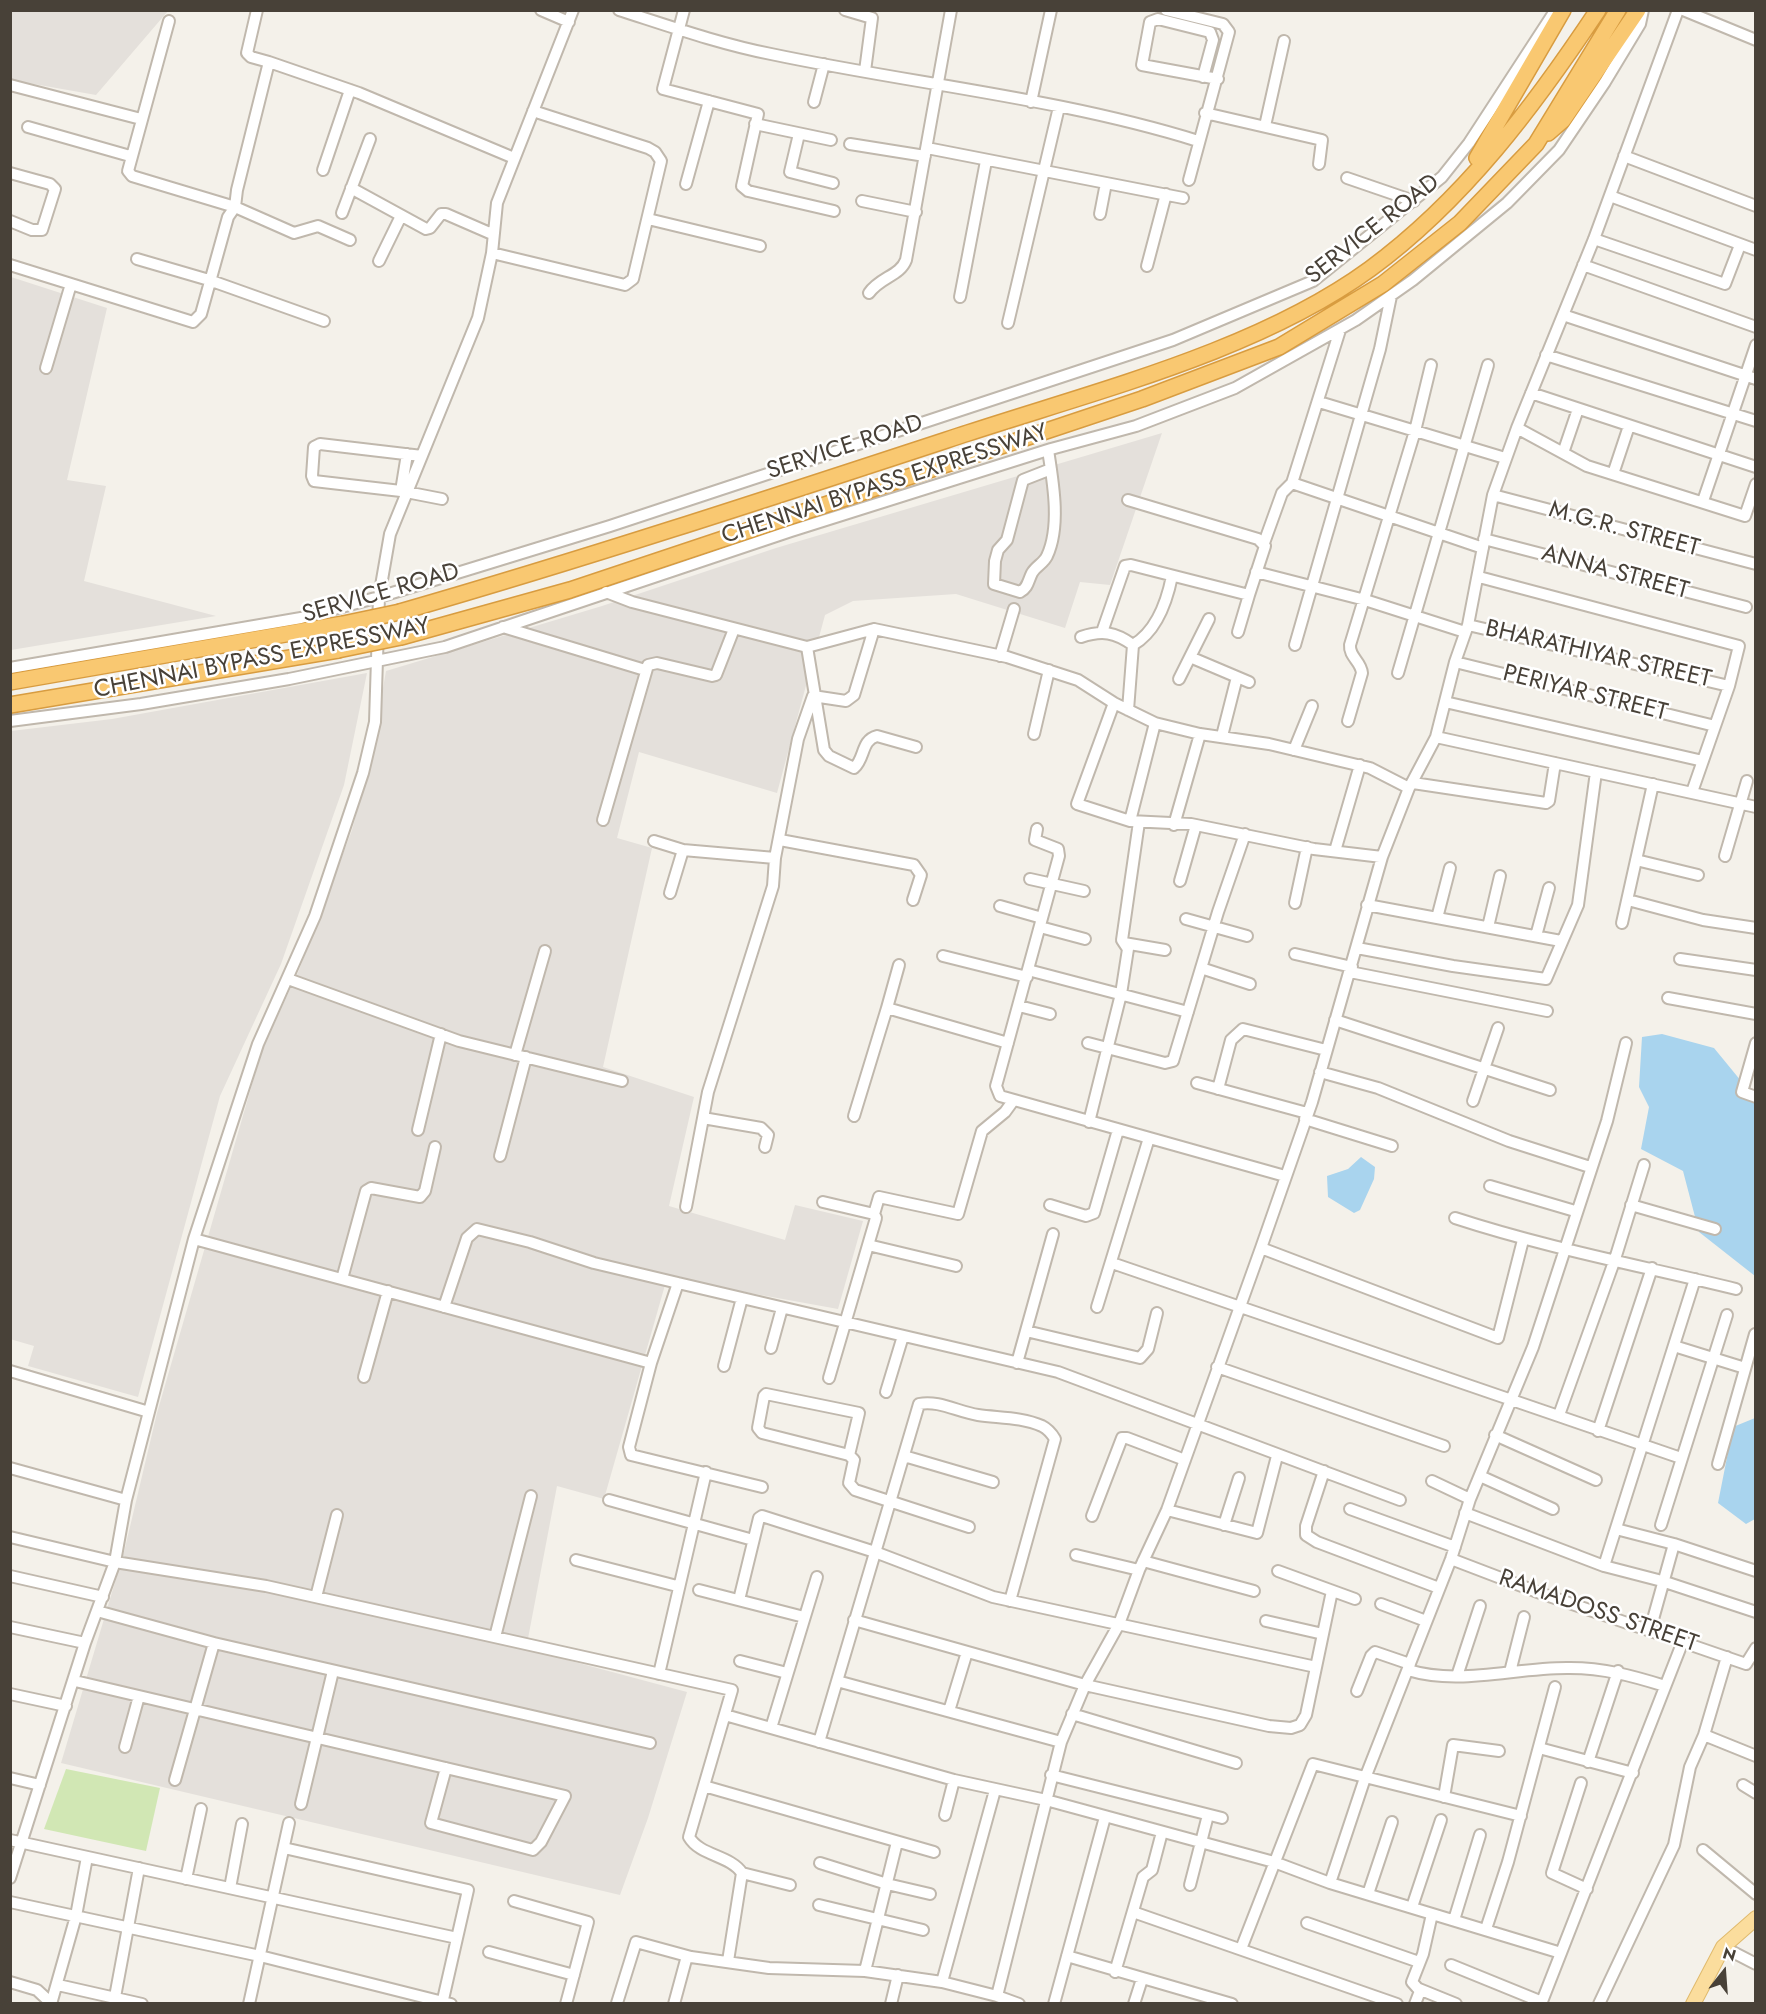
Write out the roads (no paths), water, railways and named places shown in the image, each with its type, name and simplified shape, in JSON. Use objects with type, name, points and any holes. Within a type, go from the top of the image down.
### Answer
[{"type":"highway","points":[[1444,208],[1493,135],[1563,10]]},
{"type":"highway","name":"CHENNAI BYPASS EXPRESSWAY","points":[[10,682],[400,612],[580,560],[1136,378],[1275,327],[1369,269],[1444,208],[1516,126],[1598,10]]},
{"type":"highway","name":"CHENNAI BYPASS EXPRESSWAY","points":[[10,705],[338,650],[401,637],[570,590],[1142,399],[1280,347],[1383,284],[1460,223],[1536,144],[1618,10]]},
{"type":"highway","points":[[1536,144],[1563,120],[1638,10]]},
{"type":"main road","points":[[1693,2004],[1723,1947],[1755,1918]]},
{"type":"street","points":[[257,10],[247,53],[251,57],[350,90],[514,158]]},
{"type":"street","points":[[542,10],[569,22]]},
{"type":"street","points":[[10,1878],[16,1842],[40,1785],[75,1681],[85,1643],[115,1562],[126,1500],[194,1239],[258,1044],[315,916],[363,774],[375,722],[379,597],[390,534],[405,491],[422,456],[478,318],[492,253],[492,234],[497,203],[573,10]]},
{"type":"street","points":[[619,10],[770,54],[1059,107],[1155,128],[1198,141]]},
{"type":"street","points":[[684,10],[663,89],[758,114],[742,186],[748,191],[834,212]]},
{"type":"street","points":[[845,10],[872,18],[865,71]]},
{"type":"street","points":[[869,293],[880,279],[899,271],[904,264],[916,212],[951,10]]},
{"type":"street","points":[[1031,102],[1051,10]]},
{"type":"street","points":[[1166,10],[1223,24],[1228,28],[1218,80],[1205,113],[1189,180]]},
{"type":"street","name":"SERVICE ROAD","points":[[10,668],[302,618],[379,597],[610,526],[1173,340],[1313,281],[1442,177],[1469,143],[1554,10]]},
{"type":"street","points":[[10,721],[141,704],[289,679],[444,647],[606,592],[1048,450],[1136,426],[1194,405],[1235,387],[1340,330],[1391,296],[1507,203],[1559,150],[1605,82],[1640,24],[1643,10]]},
{"type":"street","points":[[997,1996],[1061,1742],[1085,1685],[1119,1624],[1141,1566],[1167,1510],[1262,1248],[1320,1072],[1382,857],[1411,785],[1436,737],[1479,577],[1493,495],[1505,458],[1594,239],[1678,10]]},
{"type":"street","points":[[1683,10],[1755,40]]},
{"type":"street","points":[[1203,76],[1213,40],[1210,32],[1158,19],[1150,22],[1142,65],[1218,80]]},
{"type":"street","points":[[169,21],[127,167],[132,176],[236,207],[294,233],[318,226],[350,240]]},
{"type":"street","points":[[1264,126],[1284,40]]},
{"type":"street","points":[[10,265],[193,322],[201,314],[228,217],[236,207],[237,190],[269,62]]},
{"type":"street","points":[[814,102],[824,64]]},
{"type":"street","points":[[10,85],[141,119]]},
{"type":"street","points":[[323,170],[350,90]]},
{"type":"street","points":[[686,184],[709,101]]},
{"type":"street","points":[[1008,323],[1059,107]]},
{"type":"street","points":[[492,253],[629,284],[633,279],[661,161],[655,152],[533,111]]},
{"type":"street","points":[[1205,113],[1323,141],[1319,164]]},
{"type":"street","points":[[756,124],[831,140]]},
{"type":"street","points":[[27,127],[130,156]]},
{"type":"street","points":[[799,134],[790,171],[833,183]]},
{"type":"street","points":[[342,213],[370,140]]},
{"type":"street","points":[[850,144],[986,161],[1183,198]]},
{"type":"street","points":[[1624,156],[1755,206]]},
{"type":"street","points":[[960,297],[986,161]]},
{"type":"street","points":[[10,173],[50,184],[55,189],[42,230],[32,230],[10,221]]},
{"type":"street","points":[[1347,178],[1414,201]]},
{"type":"street","points":[[1100,214],[1106,183]]},
{"type":"street","points":[[351,188],[426,229],[430,228],[441,214],[446,214],[492,234]]},
{"type":"street","points":[[1147,266],[1166,195]]},
{"type":"street","points":[[1610,196],[1755,250]]},
{"type":"street","points":[[862,201],[916,212]]},
{"type":"street","points":[[379,261],[401,216]]},
{"type":"street","points":[[648,219],[760,246]]},
{"type":"street","points":[[1594,239],[1725,284],[1740,245]]},
{"type":"street","points":[[137,259],[209,280],[324,321]]},
{"type":"street","points":[[1583,265],[1755,327]]},
{"type":"street","points":[[46,368],[71,284]]},
{"type":"street","points":[[1295,645],[1313,586],[1335,498],[1361,414],[1391,296]]},
{"type":"street","points":[[1563,315],[1751,378]]},
{"type":"street","points":[[1238,632],[1264,543],[1282,493],[1292,483],[1340,330]]},
{"type":"street","points":[[1703,501],[1731,414],[1751,378],[1755,345]]},
{"type":"street","points":[[1546,355],[1755,421]]},
{"type":"street","points":[[1348,721],[1362,668],[1351,654],[1350,645],[1415,431],[1431,365]]},
{"type":"street","points":[[1398,672],[1488,365]]},
{"type":"street","points":[[1531,393],[1755,466]]},
{"type":"street","points":[[1319,402],[1505,458]]},
{"type":"street","points":[[1563,453],[1578,409]]},
{"type":"street","points":[[1613,474],[1629,426]]},
{"type":"street","points":[[1516,428],[1587,466],[1703,501],[1744,516],[1755,484]]},
{"type":"street","points":[[422,456],[320,444],[314,447],[312,476],[314,481],[405,491],[442,499]]},
{"type":"street","points":[[1048,450],[1051,469],[1054,514],[1048,555],[1033,571],[1025,589],[1020,592],[999,587],[994,584],[995,561],[998,550],[1007,540],[1023,480],[1051,469]]},
{"type":"street","points":[[405,491],[407,454]]},
{"type":"street","name":"ANNA STREET","points":[[1292,483],[1440,534],[1746,607]]},
{"type":"street","name":"M.G.R. STREET","points":[[1493,495],[1755,564]]},
{"type":"street","points":[[1128,500],[1258,539],[1264,543]]},
{"type":"street","points":[[1102,632],[1125,566],[1131,565],[1249,596]]},
{"type":"street","name":"BHARATHIYAR STREET","points":[[1256,572],[1365,600],[1415,616],[1729,686]]},
{"type":"street","points":[[1128,710],[1133,645],[1161,613],[1172,576]]},
{"type":"street","points":[[1479,577],[1739,646],[1729,686],[1692,792]]},
{"type":"street","points":[[606,592],[632,602],[807,646],[874,629],[1000,656],[1078,680],[1114,703],[1155,723],[1360,765],[1411,785],[1546,803],[1549,801],[1555,763]]},
{"type":"street","points":[[1000,656],[1014,609]]},
{"type":"street","points":[[1179,679],[1209,619]]},
{"type":"street","points":[[503,627],[645,670]]},
{"type":"street","points":[[603,820],[648,665],[657,663],[716,675],[734,629]]},
{"type":"street","points":[[813,696],[846,701],[854,695],[874,629]]},
{"type":"street","points":[[1081,637],[1102,632],[1120,636],[1133,645]]},
{"type":"street","points":[[807,646],[813,696],[824,750],[851,768],[857,766],[871,738],[882,737],[916,747]]},
{"type":"street","points":[[1190,657],[1249,682]]},
{"type":"street","name":"PERIYAR STREET","points":[[1455,662],[1714,726]]},
{"type":"street","points":[[1034,734],[1049,670]]},
{"type":"street","points":[[1222,736],[1237,677]]},
{"type":"street","points":[[686,1207],[708,1092],[773,886],[775,858],[798,739],[813,696]]},
{"type":"street","points":[[1445,702],[1703,761]]},
{"type":"street","points":[[1114,703],[1077,804],[1135,821],[1196,825],[1307,847],[1382,857]]},
{"type":"street","points":[[1294,750],[1312,706]]},
{"type":"street","points":[[1089,1122],[1121,994],[1128,950],[1124,943],[1135,821],[1155,723]]},
{"type":"street","points":[[1174,825],[1200,734]]},
{"type":"street","points":[[1436,737],[1755,807]]},
{"type":"street","points":[[1335,851],[1360,765]]},
{"type":"street","points":[[1357,948],[1543,980],[1549,975],[1560,941],[1578,905],[1596,772]]},
{"type":"street","points":[[1725,856],[1748,780]]},
{"type":"street","points":[[1622,923],[1653,784]]},
{"type":"street","points":[[1180,881],[1196,825]]},
{"type":"street","points":[[1037,829],[1035,840],[1055,847],[1059,852],[996,1086],[1000,1096],[1285,1176]]},
{"type":"street","points":[[1088,1043],[1169,1064],[1173,1061],[1245,834]]},
{"type":"street","points":[[780,840],[914,865],[921,875],[913,900]]},
{"type":"street","points":[[654,842],[683,850],[775,858]]},
{"type":"street","points":[[1295,903],[1307,847]]},
{"type":"street","points":[[670,893],[683,850]]},
{"type":"street","points":[[1636,860],[1698,875]]},
{"type":"street","points":[[1437,918],[1450,868]]},
{"type":"street","points":[[1488,927],[1500,876]]},
{"type":"street","points":[[1030,879],[1084,891]]},
{"type":"street","points":[[1536,936],[1549,888]]},
{"type":"street","points":[[1628,900],[1703,920],[1755,928]]},
{"type":"street","points":[[1368,905],[1560,941]]},
{"type":"street","points":[[1000,906],[1085,939]]},
{"type":"street","points":[[1186,919],[1247,936]]},
{"type":"street","points":[[1124,943],[1165,950]]},
{"type":"street","points":[[500,1156],[520,1056],[545,951]]},
{"type":"street","points":[[1295,954],[1351,970],[1547,1011]]},
{"type":"street","points":[[943,956],[1121,994],[1188,1012]]},
{"type":"street","points":[[1680,959],[1755,970]]},
{"type":"street","points":[[854,1116],[899,965]]},
{"type":"street","points":[[1201,968],[1250,984]]},
{"type":"street","points":[[288,979],[441,1034],[622,1081]]},
{"type":"street","points":[[1668,998],[1755,1014]]},
{"type":"street","points":[[1019,1006],[1050,1014]]},
{"type":"street","points":[[887,1008],[1008,1043]]},
{"type":"street","points":[[1335,1020],[1550,1090]]},
{"type":"street","points":[[1473,1101],[1498,1028]]},
{"type":"street","points":[[1218,1089],[1232,1040],[1243,1029],[1326,1050]]},
{"type":"street","points":[[418,1130],[441,1034]]},
{"type":"street","points":[[1330,1883],[1365,1778],[1451,1558],[1470,1499],[1533,1347],[1575,1211],[1607,1121],[1626,1043]]},
{"type":"street","points":[[1755,1043],[1753,1058],[1742,1092],[1755,1097]]},
{"type":"street","points":[[1320,1072],[1378,1088],[1509,1141],[1590,1167]]},
{"type":"street","points":[[1197,1083],[1306,1116],[1392,1146]]},
{"type":"street","points":[[829,1378],[876,1218],[874,1214],[879,1197],[958,1214],[982,1131],[1005,1112],[1013,1101]]},
{"type":"street","points":[[703,1118],[761,1128],[768,1135],[765,1147]]},
{"type":"street","points":[[1050,1205],[1086,1216],[1094,1214],[1118,1130]]},
{"type":"street","points":[[1097,1307],[1149,1138]]},
{"type":"street","points":[[342,1279],[366,1191],[374,1188],[420,1197],[425,1191],[435,1147]]},
{"type":"street","points":[[1560,1415],[1615,1259],[1644,1165]]},
{"type":"street","points":[[1490,1186],[1575,1211]]},
{"type":"street","points":[[823,1202],[874,1214]]},
{"type":"street","points":[[1631,1205],[1715,1229]]},
{"type":"street","points":[[1455,1218],[1523,1240],[1615,1259],[1736,1289]]},
{"type":"street","points":[[444,1306],[468,1238],[477,1229],[530,1242],[594,1263],[1058,1372],[1400,1500]]},
{"type":"street","points":[[1017,1363],[1053,1234]]},
{"type":"street","points":[[194,1239],[651,1363]]},
{"type":"street","points":[[1262,1248],[1498,1338],[1523,1240]]},
{"type":"street","points":[[868,1245],[956,1266]]},
{"type":"street","points":[[1112,1263],[1681,1458]]},
{"type":"street","points":[[1598,1431],[1652,1268]]},
{"type":"street","points":[[1604,1566],[1695,1279]]},
{"type":"street","points":[[678,1283],[651,1363],[629,1452],[634,1457],[706,1472],[762,1487]]},
{"type":"street","points":[[364,1377],[388,1291]]},
{"type":"street","points":[[724,1366],[742,1298]]},
{"type":"street","points":[[771,1348],[782,1308]]},
{"type":"street","points":[[1026,1331],[1140,1358],[1148,1349],[1157,1313]]},
{"type":"street","points":[[1661,1525],[1727,1315]]},
{"type":"street","points":[[1718,1464],[1755,1334]]},
{"type":"street","points":[[886,1392],[903,1336]]},
{"type":"street","points":[[1674,1346],[1745,1368]]},
{"type":"street","points":[[1217,1367],[1444,1446]]},
{"type":"street","points":[[10,1371],[148,1412]]},
{"type":"street","points":[[849,1455],[859,1413],[766,1394],[764,1396],[759,1431],[849,1455],[854,1460],[850,1486],[969,1527]]},
{"type":"street","points":[[819,1742],[919,1404],[929,1402],[980,1415],[1024,1421],[1044,1427],[1055,1439],[1010,1601]]},
{"type":"street","points":[[1495,1435],[1596,1480]]},
{"type":"street","points":[[1092,1516],[1122,1438],[1185,1460]]},
{"type":"street","points":[[904,1455],[993,1482]]},
{"type":"street","points":[[1167,1510],[1257,1533],[1277,1455]]},
{"type":"street","points":[[10,1468],[126,1500]]},
{"type":"street","points":[[1324,1471],[1306,1526],[1306,1535],[1317,1542],[1439,1588]]},
{"type":"street","points":[[659,1674],[677,1586],[706,1472]]},
{"type":"street","points":[[1480,1476],[1553,1509]]},
{"type":"street","points":[[1224,1525],[1239,1478]]},
{"type":"street","points":[[1432,1481],[1470,1499]]},
{"type":"street","points":[[495,1637],[531,1496]]},
{"type":"street","points":[[609,1500],[753,1540]]},
{"type":"street","points":[[1350,1509],[1455,1547]]},
{"type":"street","points":[[1465,1513],[1604,1566],[1662,1581],[1755,1612]]},
{"type":"street","points":[[316,1597],[337,1515]]},
{"type":"street","points":[[739,1600],[759,1518],[762,1516],[875,1552],[993,1597],[1316,1667]]},
{"type":"street","points":[[1616,1529],[1674,1544],[1755,1571]]},
{"type":"street","points":[[10,1538],[115,1562],[266,1586],[732,1690],[689,1837],[700,1846],[734,1864],[742,1874],[790,1885]]},
{"type":"street","points":[[1650,1630],[1674,1544]]},
{"type":"street","points":[[1076,1555],[1141,1566],[1254,1591]]},
{"type":"street","name":"RAMADOSS STREET","points":[[1451,1558],[1540,1593],[1746,1664],[1755,1648]]},
{"type":"street","points":[[576,1560],[677,1586]]},
{"type":"street","points":[[1278,1571],[1355,1599]]},
{"type":"street","points":[[10,1576],[103,1597]]},
{"type":"street","points":[[771,1728],[817,1577]]},
{"type":"street","points":[[699,1590],[804,1617]]},
{"type":"street","points":[[854,1620],[1085,1685],[1269,1726],[1291,1728],[1300,1725],[1304,1720],[1332,1591]]},
{"type":"street","points":[[1381,1604],[1425,1621]]},
{"type":"street","points":[[1457,1676],[1480,1606]]},
{"type":"street","points":[[97,1611],[214,1643],[650,1743]]},
{"type":"street","points":[[1510,1672],[1524,1617]]},
{"type":"street","points":[[1266,1621],[1323,1634]]},
{"type":"street","points":[[10,1627],[85,1643]]},
{"type":"street","points":[[1451,1965],[1541,2003],[1683,1641]]},
{"type":"street","points":[[175,1780],[214,1643]]},
{"type":"street","points":[[950,1711],[966,1652]]},
{"type":"street","points":[[1357,1691],[1371,1656],[1375,1652],[1431,1677],[1569,1668],[1618,1671],[1665,1686]]},
{"type":"street","points":[[1599,2004],[1674,1845],[1690,1767],[1704,1735],[1727,1657]]},
{"type":"street","points":[[740,1661],[787,1673]]},
{"type":"street","points":[[301,1804],[333,1671]]},
{"type":"street","points":[[1588,1762],[1618,1671]]},
{"type":"street","points":[[75,1681],[554,1793],[565,1796],[541,1842],[533,1850],[431,1823],[446,1768]]},
{"type":"street","points":[[837,1681],[1061,1742]]},
{"type":"street","points":[[1486,1929],[1521,1816],[1555,1687]]},
{"type":"street","points":[[10,1695],[66,1706]]},
{"type":"street","points":[[125,1747],[139,1696]]},
{"type":"street","points":[[1072,1714],[1236,1763]]},
{"type":"street","points":[[725,1715],[954,1780],[1046,1800],[1274,1862],[1330,1883],[1560,1953]]},
{"type":"street","points":[[1704,1735],[1755,1756]]},
{"type":"street","points":[[1443,1797],[1453,1745],[1498,1751]]},
{"type":"street","points":[[1539,1748],[1633,1773]]},
{"type":"street","points":[[1241,1949],[1313,1764],[1521,1816]]},
{"type":"street","points":[[1051,1775],[1222,1818]]},
{"type":"street","points":[[10,1778],[40,1785]]},
{"type":"street","points":[[945,1815],[954,1780]]},
{"type":"street","points":[[1581,1783],[1552,1874],[1587,1889]]},
{"type":"street","points":[[1743,1785],[1755,1793]]},
{"type":"street","points":[[704,1786],[934,1852]]},
{"type":"street","points":[[942,1982],[995,1790]]},
{"type":"street","points":[[186,1879],[201,1809]]},
{"type":"street","points":[[1190,1885],[1208,1815]]},
{"type":"street","points":[[1054,2004],[1105,1816]]},
{"type":"street","points":[[1412,1907],[1441,1820]]},
{"type":"street","points":[[1368,1894],[1392,1822]]},
{"type":"street","points":[[249,2004],[290,1823]]},
{"type":"street","points":[[230,1888],[242,1824]]},
{"type":"street","points":[[1115,1972],[1143,1877],[1152,1870],[1162,1832]]},
{"type":"street","points":[[1454,1920],[1480,1835]]},
{"type":"street","points":[[16,1842],[457,1938]]},
{"type":"street","points":[[865,1971],[897,1842]]},
{"type":"street","points":[[10,1902],[260,1956],[445,2003],[468,1890],[284,1848]]},
{"type":"street","points":[[1703,1850],[1755,1894]]},
{"type":"street","points":[[10,1982],[37,1990],[51,2003],[76,1916],[87,1857]]},
{"type":"street","points":[[820,1863],[887,1884],[930,1894]]},
{"type":"street","points":[[110,1999],[129,1927],[139,1868]]},
{"type":"street","points":[[728,1961],[742,1874]]},
{"type":"street","points":[[514,1901],[588,1922],[566,2004]]},
{"type":"street","points":[[819,1905],[923,1930]]},
{"type":"street","points":[[1133,1911],[1397,2004]]},
{"type":"street","points":[[1432,1914],[1411,1983],[1419,1989],[1456,2004]]},
{"type":"street","points":[[1306,1923],[1419,1962]]},
{"type":"street","points":[[617,2003],[636,1942],[687,1956],[769,1968],[865,1971],[942,1982],[1019,2004]]},
{"type":"street","points":[[1723,1947],[1755,1964]]},
{"type":"street","points":[[489,1952],[574,1975]]},
{"type":"street","points":[[674,2004],[687,1956]]},
{"type":"street","points":[[1067,1956],[1210,2001],[1232,2004]]},
{"type":"street","points":[[891,2004],[898,1976]]},
{"type":"street","points":[[1134,2004],[1142,1979]]},
{"type":"street","points":[[58,1985],[110,1999],[142,2004]]},
{"type":"street","points":[[1415,2004],[1419,1989]]},
{"type":"water","points":[[1662,1034],[1714,1048],[1755,1098],[1755,1276],[1699,1232],[1683,1171],[1641,1149],[1649,1107],[1639,1087],[1642,1037]]},
{"type":"water","points":[[1361,1157],[1375,1167],[1374,1179],[1360,1210],[1354,1213],[1328,1197],[1327,1176],[1348,1169]]},
{"type":"water","points":[[1755,1418],[1755,1519],[1746,1524],[1718,1503],[1733,1427]]}]
